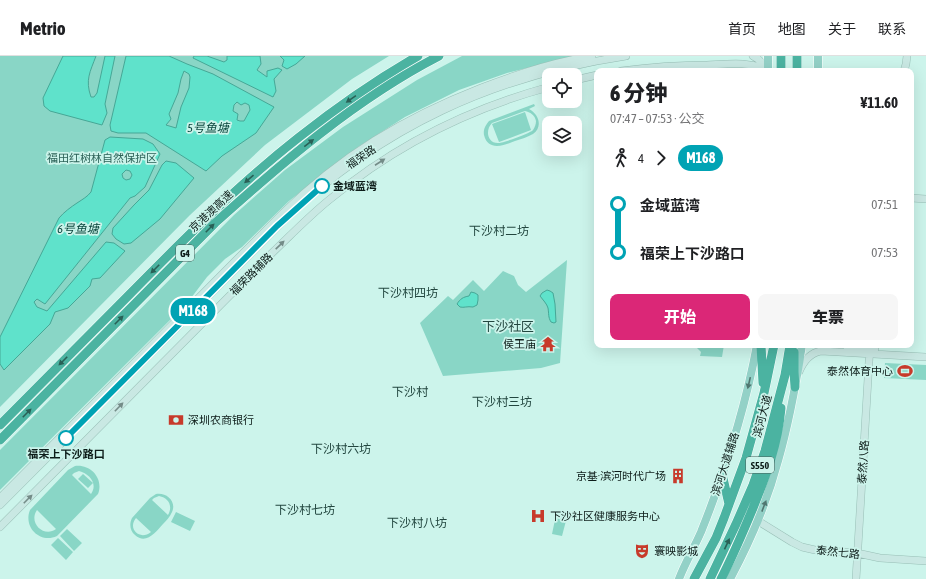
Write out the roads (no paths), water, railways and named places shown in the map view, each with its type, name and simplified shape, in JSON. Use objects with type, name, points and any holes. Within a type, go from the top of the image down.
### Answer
[{"type":"highway","name":"G4","points":[[401,71],[418,56]]},
{"type":"highway","name":"G4","points":[[401,71],[439,56]]},
{"type":"highway","points":[[781,56],[781,68]]},
{"type":"highway","name":"京港澳高速","points":[[0,425],[193,230],[246,182],[298,138],[346,102],[383,77],[401,71]]},
{"type":"highway","name":"京港澳高速","points":[[0,440],[215,223],[295,154],[337,121],[388,86],[401,71]]},
{"type":"highway","points":[[761,348],[764,393]]},
{"type":"highway","name":"滨河大道","points":[[692,579],[716,538],[730,504],[746,458],[764,393],[773,348]]},
{"type":"highway","name":"滨河大道","points":[[710,579],[753,485],[765,451],[785,375],[790,348]]},
{"type":"highway","points":[[794,348],[793,363],[795,387]]},
{"type":"highway","points":[[721,579],[758,497],[771,459],[780,425],[785,375]]},
{"type":"highway","points":[[722,474],[730,504]]},
{"type":"main road","points":[[768,56],[768,68]]},
{"type":"main road","points":[[818,56],[818,68]]},
{"type":"main road","name":"滨河大道辅路","points":[[679,576],[700,534],[722,474],[744,404],[755,348]]},
{"type":"main road","points":[[730,579],[758,521],[778,463],[795,387],[802,348]]},
{"type":"street","name":"福荣路","points":[[0,498],[282,214],[310,188],[346,160],[365,146],[398,126],[457,97],[524,72],[592,56]]},
{"type":"street","name":"福荣路","points":[[0,505],[284,220],[322,186],[355,161],[403,130],[443,109],[504,85],[576,64],[626,56]]},
{"type":"street","points":[[753,56],[766,68]]},
{"type":"street","points":[[904,68],[906,56]]},
{"type":"street","points":[[651,68],[681,65],[744,64],[762,68]]},
{"type":"street","points":[[582,78],[594,76]]},
{"type":"street","name":"福荣路辅路","points":[[0,527],[271,254],[335,195],[391,155],[440,128],[474,112],[513,97],[542,88]]},
{"type":"street","points":[[914,198],[926,199]]},
{"type":"street","points":[[858,348],[926,352]]},
{"type":"street","points":[[797,376],[806,359],[817,352],[827,350],[870,349],[926,357]]},
{"type":"street","name":"泰然八路","points":[[856,579],[870,349]]},
{"type":"street","name":"泰然七路","points":[[758,521],[792,542],[819,551],[857,553],[880,558],[926,560]]},
{"type":"water","points":[[63,56],[96,56],[88,81],[91,97],[94,97],[97,93],[105,56],[115,56],[105,104],[107,113],[102,125],[50,111],[44,106],[43,98]]},
{"type":"water","name":"5号鱼塘","points":[[126,56],[169,56],[213,74],[274,107],[256,133],[222,156],[206,171],[146,133],[118,133],[111,131],[110,125]],"holes":[[[184,71],[189,74],[190,77],[189,88],[181,107],[176,128],[166,125],[171,119],[169,114],[178,93]],[[237,102],[241,105],[245,103],[249,105],[250,110],[244,121],[237,120],[238,114],[233,111],[234,105]]]},
{"type":"water","points":[[194,56],[207,56],[224,62],[227,60],[227,56],[260,56],[261,64],[257,70],[267,77],[267,71],[278,68],[282,70],[274,79],[276,91],[273,97],[193,58]]},
{"type":"water","points":[[280,56],[305,56],[296,64],[287,69],[282,66],[284,60]]},
{"type":"water","name":"6号鱼塘","points":[[110,137],[143,139],[153,144],[160,154],[145,187],[135,196],[130,198],[45,304],[37,299],[34,302],[37,307],[47,311],[106,242],[114,243],[125,251],[100,278],[92,279],[90,286],[68,308],[55,312],[50,324],[4,370],[0,364],[0,337],[59,218],[91,192],[105,140]],"holes":[[[126,170],[130,171],[132,175],[130,179],[126,180],[123,178],[122,174]]]},
{"type":"water","points":[[166,161],[176,163],[194,178],[160,219],[131,243],[124,244],[116,239],[112,234],[113,228],[149,190],[162,165]]},
{"type":"water","points":[[547,290],[553,293],[556,322],[554,323],[551,322],[547,306],[540,296]]},
{"type":"water","points":[[471,292],[478,295],[477,305],[473,307],[460,307],[457,304],[458,302],[462,298],[469,296]]},
{"type":"place","name":"金域蓝湾","points":[[322,186]]},
{"type":"place","name":"侯王庙","points":[[548,344]]},
{"type":"place","name":"泰然体育中心","points":[[905,371]]},
{"type":"place","name":"深圳农商银行","points":[[176,420]]},
{"type":"place","name":"福荣上下沙路口","points":[[66,438]]},
{"type":"place","name":"京基·滨河时代广场","points":[[678,476]]},
{"type":"place","name":"下沙社区健康服务中心","points":[[538,516]]},
{"type":"place","name":"寰映影城","points":[[642,551]]},
{"type":"district","name":"下沙村二坊","points":[[499,231]]},
{"type":"district","name":"下沙村四坊","points":[[408,293]]},
{"type":"district","name":"下沙社区","points":[[508,326]]},
{"type":"district","name":"下沙村","points":[[410,392]]},
{"type":"district","name":"下沙村三坊","points":[[502,402]]},
{"type":"district","name":"下沙村六坊","points":[[341,449]]},
{"type":"district","name":"下沙村七坊","points":[[305,510]]},
{"type":"district","name":"下沙村八坊","points":[[417,523]]},
{"type":"park label","name":"福田红树林自然保护区","points":[[102,158]]}]
